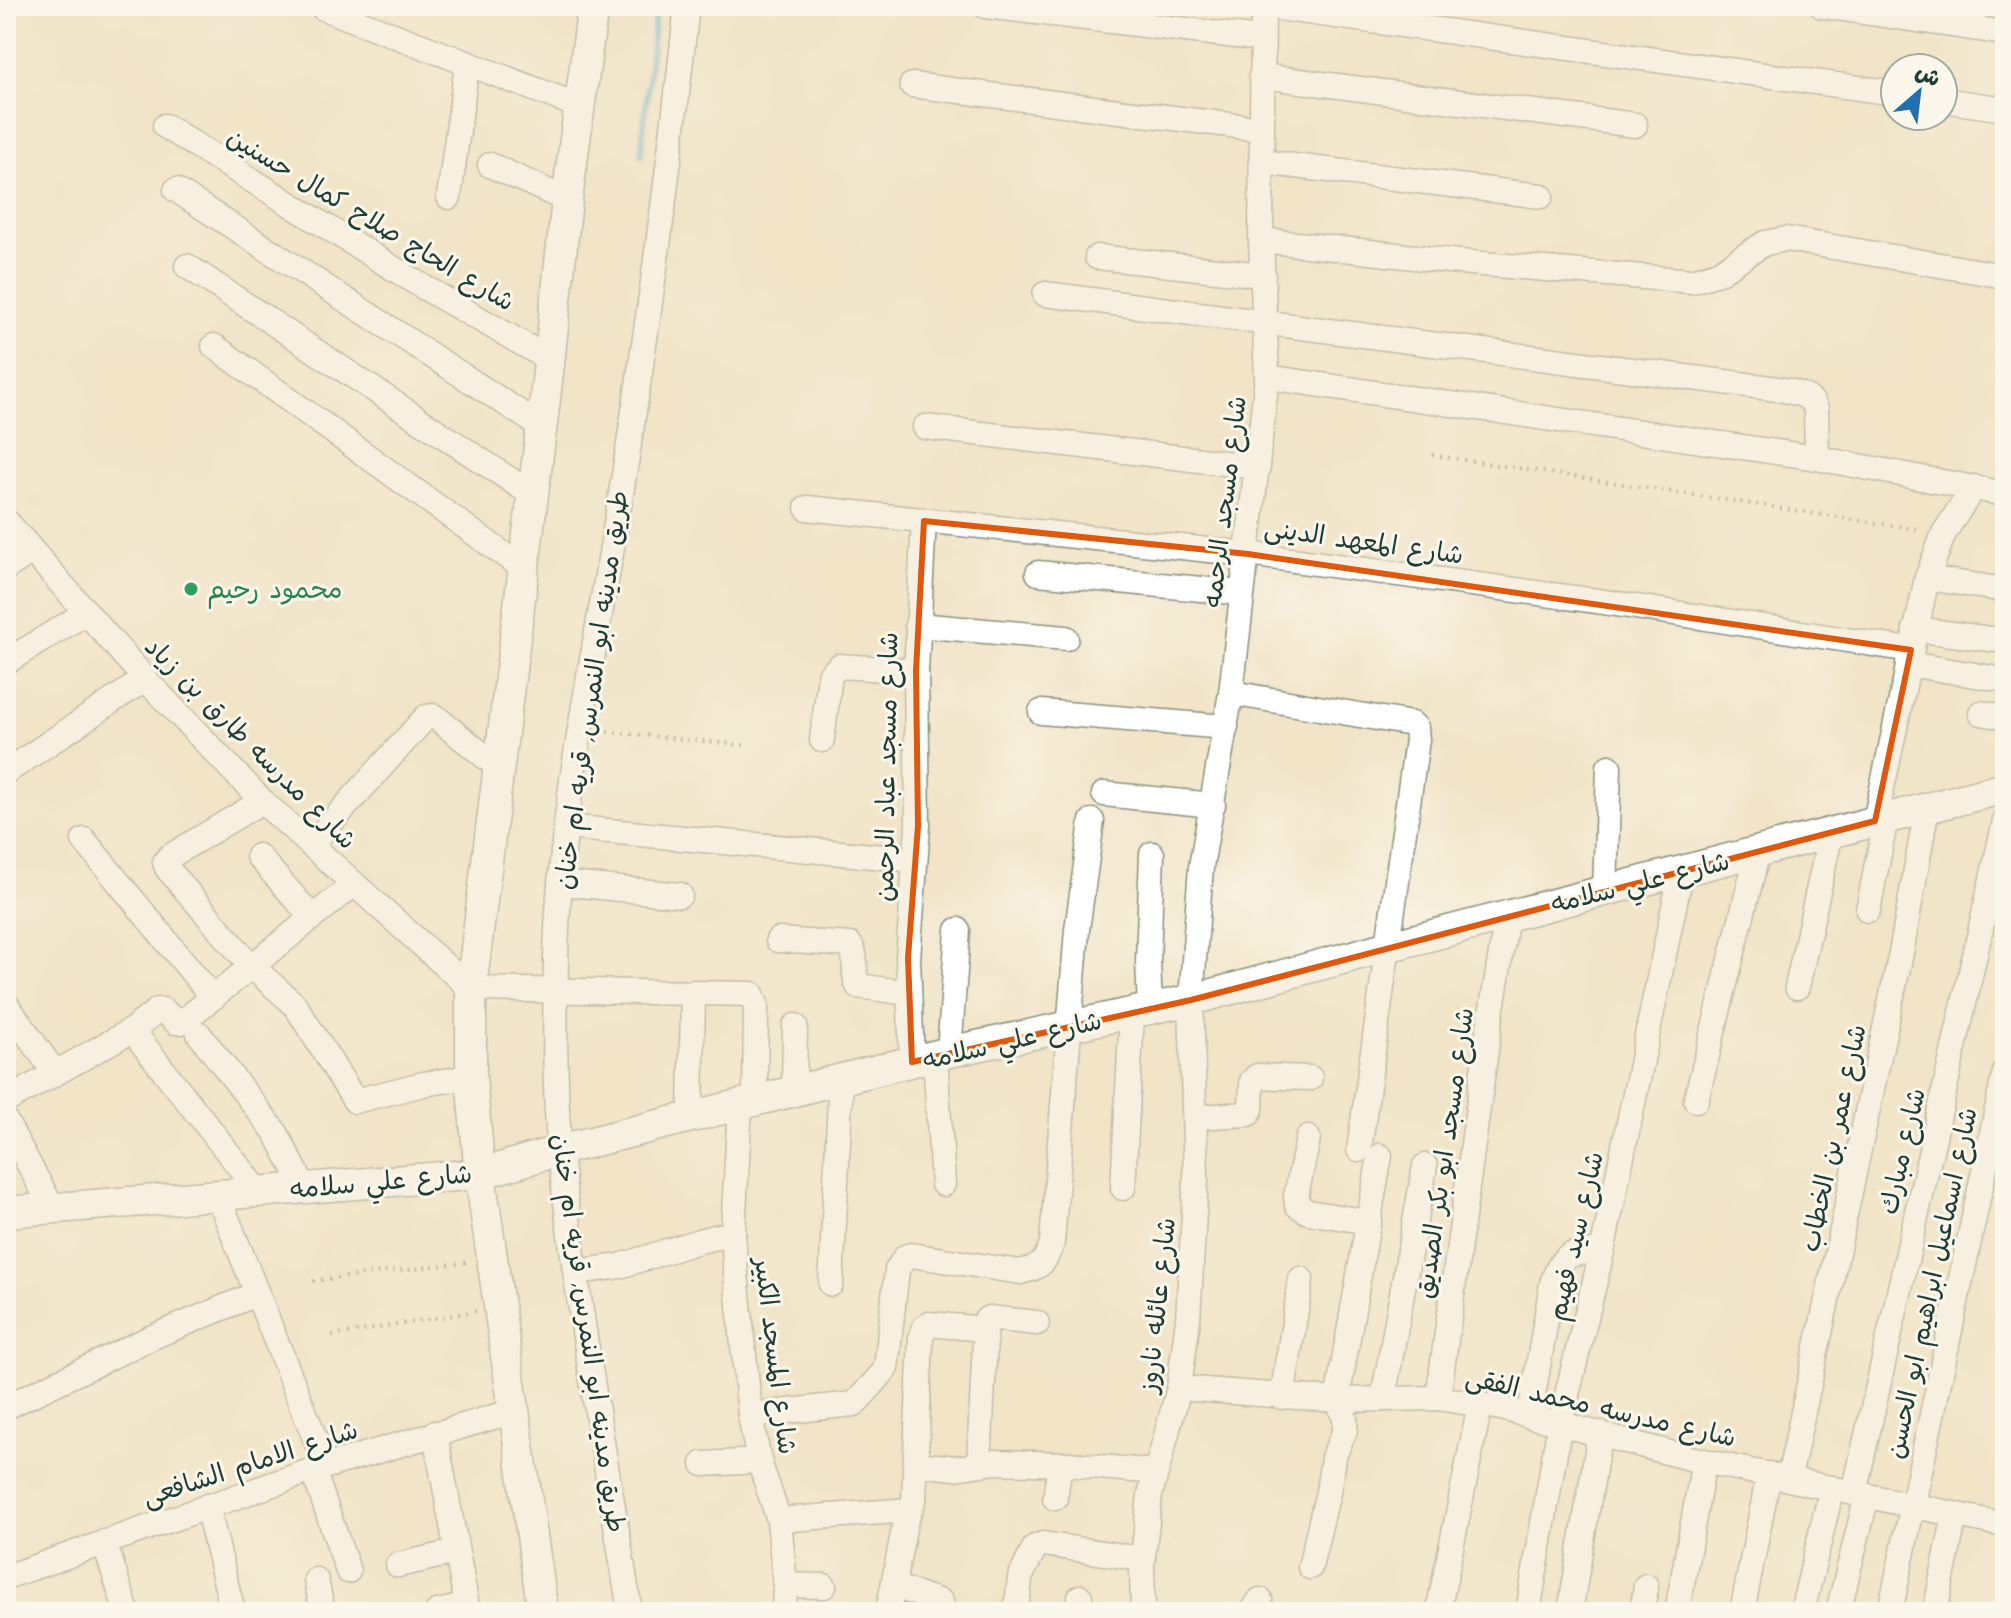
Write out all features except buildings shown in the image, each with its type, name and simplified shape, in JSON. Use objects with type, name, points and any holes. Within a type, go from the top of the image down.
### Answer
[{"type":"street","points":[[543,1612],[480,1174],[471,1077],[471,989],[593,6]]},
{"type":"street","name":"طريق مدينه ابو النمرس, قريه ام خنان","points":[[630,1612],[576,1272],[560,1150],[556,989],[560,883],[566,827],[616,521],[687,6]]},
{"type":"street","points":[[985,6],[1261,39]]},
{"type":"street","points":[[1263,6],[1879,91]]},
{"type":"street","name":"شارع مسجد الرحمه","points":[[1191,1000],[1201,867],[1231,693],[1267,377],[1261,240],[1263,6]]},
{"type":"street","points":[[1822,6],[2005,33]]},
{"type":"street","points":[[323,8],[581,107]]},
{"type":"street","points":[[449,197],[467,64]]},
{"type":"street","points":[[1261,76],[1635,125]]},
{"type":"street","points":[[912,85],[1261,129]]},
{"type":"street","points":[[1959,102],[2005,109]]},
{"type":"street","name":"شارع الحاج صلاح كمال حسنين","points":[[165,126],[420,285],[549,359]]},
{"type":"street","points":[[1261,162],[1541,196]]},
{"type":"street","points":[[490,165],[567,200]]},
{"type":"street","points":[[176,190],[542,427]]},
{"type":"street","points":[[1261,240],[1444,261],[1692,281],[1718,273],[1765,243],[1786,239],[2005,276]]},
{"type":"street","points":[[1097,257],[1263,275]]},
{"type":"street","points":[[187,266],[533,495]]},
{"type":"street","points":[[1045,294],[1787,391],[1814,402],[1817,458]]},
{"type":"street","points":[[214,346],[524,569]]},
{"type":"street","points":[[1267,377],[1817,458],[2005,494]]},
{"type":"street","points":[[925,427],[1258,467]]},
{"type":"street","points":[[1868,910],[1880,820],[1927,578],[1944,533],[1974,487]]},
{"type":"street","name":"شارع المعهد الدينى","points":[[807,508],[1248,554],[1604,602],[1911,648]]},
{"type":"street","name":"شارع مدرسه طارق بن زياد","points":[[6,521],[145,679],[262,801],[471,989]]},
{"type":"street","name":"شارع مسجد عباد الرحمن","points":[[924,521],[916,671],[919,793],[908,993],[932,1057]]},
{"type":"street","points":[[6,568],[32,551]]},
{"type":"street","points":[[1038,573],[1242,593]]},
{"type":"street","points":[[1927,578],[2005,590]]},
{"type":"street","points":[[6,662],[87,612]]},
{"type":"street","points":[[917,625],[1066,638]]},
{"type":"street","points":[[1911,648],[2005,641]]},
{"type":"street","points":[[1911,648],[2005,680]]},
{"type":"street","points":[[822,740],[830,675],[834,669],[839,666],[916,671]]},
{"type":"street","points":[[6,772],[145,679]]},
{"type":"street","points":[[1231,693],[1412,724],[1416,728],[1417,740],[1386,947],[1369,1153],[1369,1222],[1337,1400],[1345,1418],[1345,1430],[1333,1458],[1310,1567]]},
{"type":"street","points":[[1041,712],[1226,727]]},
{"type":"street","points":[[311,845],[426,717],[437,718],[499,768]]},
{"type":"street","points":[[1605,891],[1609,767]]},
{"type":"street","name":"شارع علي سلامه","points":[[6,1212],[480,1174],[560,1150],[841,1079],[1191,1000],[2005,788]]},
{"type":"street","points":[[1104,794],[1213,805]]},
{"type":"street","points":[[262,801],[169,857],[165,862],[167,868],[250,965],[295,1005],[355,1101],[423,1084],[471,1077]]},
{"type":"street","name":"شارع عمر بن الخطاب","points":[[1742,1612],[1779,1476],[1898,968],[1927,808]]},
{"type":"street","points":[[750,1415],[854,1404],[862,1399],[869,1385],[883,1375],[886,1368],[897,1270],[905,1257],[911,1255],[1020,1272],[1035,1269],[1045,1261],[1052,1243],[1077,930],[1092,821]]},
{"type":"street","name":"شارع مبارك","points":[[1851,1492],[2005,821]]},
{"type":"street","points":[[566,827],[915,860]]},
{"type":"street","points":[[1797,987],[1831,832]]},
{"type":"street","points":[[84,840],[213,998]]},
{"type":"street","points":[[1696,1100],[1758,851]]},
{"type":"street","points":[[1123,1188],[1148,961],[1152,854]]},
{"type":"street","points":[[258,856],[312,917]]},
{"type":"street","name":"شارع سيد فهيم","points":[[1528,1612],[1560,1423],[1602,1252],[1681,873]]},
{"type":"street","points":[[560,883],[680,895]]},
{"type":"street","points":[[6,1101],[132,1030],[160,1009],[180,1023],[353,885]]},
{"type":"street","name":"شارع مسجد ابو بكر الصديق","points":[[1438,1398],[1507,916]]},
{"type":"street","points":[[943,1184],[932,1057],[958,930]]},
{"type":"street","points":[[778,940],[850,945],[854,950],[858,986],[908,993]]},
{"type":"street","points":[[471,989],[693,992],[691,1117]]},
{"type":"street","name":"شارع المسجد الكبير","points":[[693,992],[746,993],[755,998],[748,1103],[733,1233],[750,1415],[759,1461],[779,1520],[785,1585],[784,1612]]},
{"type":"street","name":"شارع عائله ناروز","points":[[1143,1612],[1143,1559],[1150,1495],[1179,1388],[1195,1239],[1196,1117],[1191,1000]]},
{"type":"street","points":[[6,1004],[55,1073]]},
{"type":"street","points":[[794,1092],[795,1026]]},
{"type":"street","points":[[132,1030],[259,1192]]},
{"type":"street","points":[[199,1034],[276,1133],[305,1189]]},
{"type":"street","name":"شارع اسماعيل ابراهيم ابو الحسن","points":[[1890,1612],[2005,1072]]},
{"type":"street","points":[[1196,1117],[1248,1114],[1252,1081],[1257,1076],[1310,1078]]},
{"type":"street","points":[[831,1284],[841,1079]]},
{"type":"street","points":[[6,1122],[53,1209]]},
{"type":"street","points":[[1308,1138],[1296,1196],[1297,1205],[1308,1212],[1369,1222]]},
{"type":"street","points":[[1383,1399],[1425,1166]]},
{"type":"street","points":[[218,1196],[320,1468],[348,1571]]},
{"type":"street","points":[[576,1272],[620,1266],[733,1233]]},
{"type":"street","points":[[1530,1414],[1552,1284],[1558,1267],[1567,1256],[1578,1252],[1602,1252]]},
{"type":"street","points":[[1282,1397],[1301,1279]]},
{"type":"street","points":[[6,1407],[150,1338],[256,1294]]},
{"type":"street","points":[[979,1464],[986,1320],[1037,1323]]},
{"type":"street","points":[[888,1612],[909,1510],[914,1500],[921,1338],[924,1328],[928,1324],[985,1329]]},
{"type":"street","name":"شارع مدرسه محمد الفقى","points":[[1179,1388],[1337,1400],[1438,1398],[1530,1414],[1704,1461],[2005,1525]]},
{"type":"street","points":[[1438,1612],[1480,1405]]},
{"type":"street","name":"شارع الامام الشافعى","points":[[6,1577],[320,1468],[514,1411]]},
{"type":"street","points":[[435,1433],[467,1609],[437,1612]]},
{"type":"street","points":[[1570,1612],[1600,1433]]},
{"type":"street","points":[[703,1464],[759,1461]]},
{"type":"street","points":[[1677,1612],[1704,1461]]},
{"type":"street","points":[[915,1464],[956,1468],[995,1462],[1060,1464],[1156,1472]]},
{"type":"street","points":[[1055,1498],[1060,1464]]},
{"type":"street","points":[[1802,1612],[1851,1492]]},
{"type":"street","points":[[1838,1612],[1851,1492]]},
{"type":"street","points":[[207,1506],[233,1612]]},
{"type":"street","points":[[779,1520],[909,1510]]},
{"type":"street","points":[[1935,1612],[1955,1515]]},
{"type":"street","points":[[104,1542],[127,1612]]},
{"type":"street","points":[[1016,1612],[1020,1578],[1035,1547],[1043,1544],[1143,1559]]},
{"type":"street","points":[[398,1565],[456,1552]]},
{"type":"street","points":[[316,1580],[323,1612]]},
{"type":"street","points":[[785,1585],[824,1586]]},
{"type":"street","points":[[894,1586],[941,1602],[943,1612]]},
{"type":"street","points":[[1642,1612],[1646,1586]]},
{"type":"path","points":[[1432,455],[1944,533]]},
{"type":"path","points":[[581,729],[744,745]]},
{"type":"path","points":[[313,1281],[492,1259]]},
{"type":"path","points":[[332,1336],[499,1307]]},
{"type":"highlighted area","points":[[924,521],[1248,554],[1911,650],[1875,821],[1191,1000],[912,1062],[908,958],[918,826],[916,671]]},
{"type":"waterway","points":[[641,155],[656,6]]},
{"type":"place","name":"محمود رحيم","points":[[191,589]]}]
